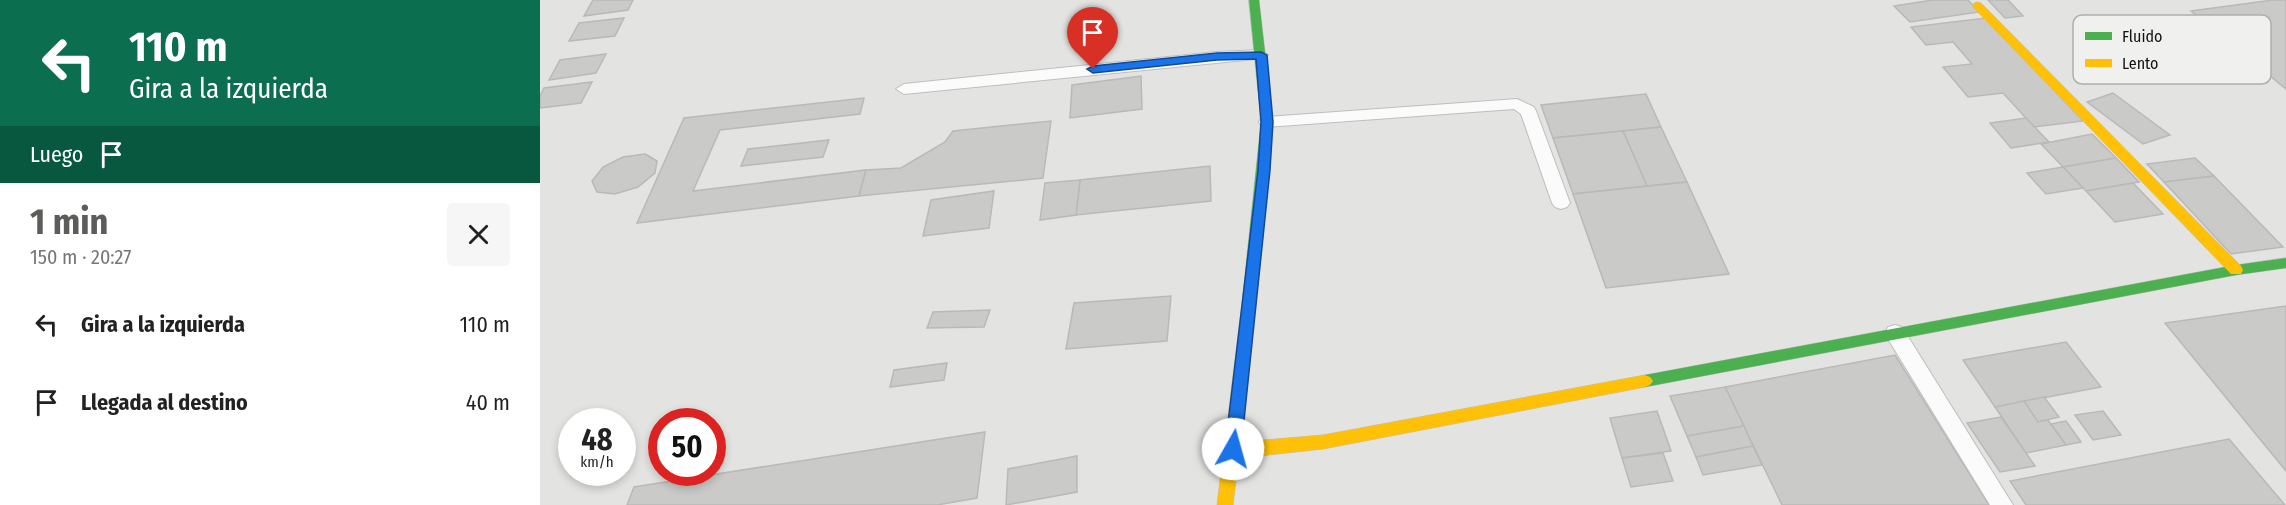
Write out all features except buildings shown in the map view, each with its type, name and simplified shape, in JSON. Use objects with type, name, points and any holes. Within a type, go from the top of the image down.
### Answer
[{"type":"street","points":[[1225,505],[1259,221],[1267,122],[1254,0]]},
{"type":"street","points":[[1977,4],[2236,270]]},
{"type":"street","points":[[1233,449],[1259,449],[1323,442],[1895,333],[2236,270],[2286,263]]},
{"type":"lane","points":[[904,89],[1217,57],[1261,55]]},
{"type":"lane","points":[[1267,122],[1516,104],[1528,111],[1561,203]]},
{"type":"lane","points":[[1895,333],[2002,505]]},
{"type":"traffic: fast","points":[[1249,303],[1267,122],[1254,0]]},
{"type":"traffic: fast","points":[[1645,381],[2236,270],[2286,263]]},
{"type":"traffic: slow","points":[[1977,5],[2236,270]]},
{"type":"traffic: slow","points":[[1225,505],[1249,303]]},
{"type":"traffic: slow","points":[[1233,449],[1259,449],[1323,442],[1645,381]]},
{"type":"route","points":[[1093,69],[1261,55],[1267,122],[1264,170],[1233,449]]}]
